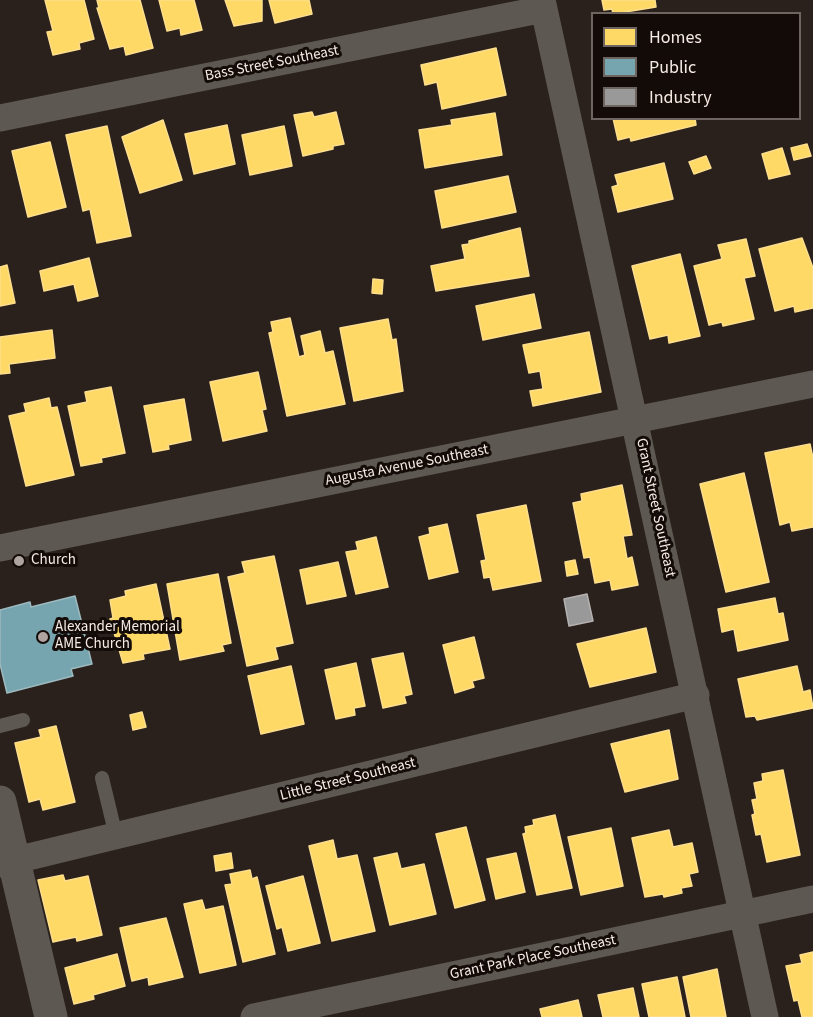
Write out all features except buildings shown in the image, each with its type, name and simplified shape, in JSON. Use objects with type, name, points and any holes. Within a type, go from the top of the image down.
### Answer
[{"type":"street","name":"Bass Street Southeast","points":[[0,118],[543,5]]},
{"type":"street","name":"Grant Street Southeast","points":[[543,5],[636,420],[765,1017]]},
{"type":"street","name":"Augusta Avenue Southeast","points":[[0,549],[813,384]]},
{"type":"street","name":"Little Street Southeast","points":[[7,862],[696,696]]},
{"type":"street","points":[[0,802],[7,862],[51,1017]]},
{"type":"street","name":"Grant Park Place Southeast","points":[[254,1017],[813,899]]},
{"type":"lane","points":[[0,726],[23,720]]},
{"type":"lane","points":[[102,778],[116,836]]},
{"type":"place","name":"Church","points":[[19,561]]},
{"type":"place","name":"Alexander Memorial AME Church","points":[[43,637]]}]
